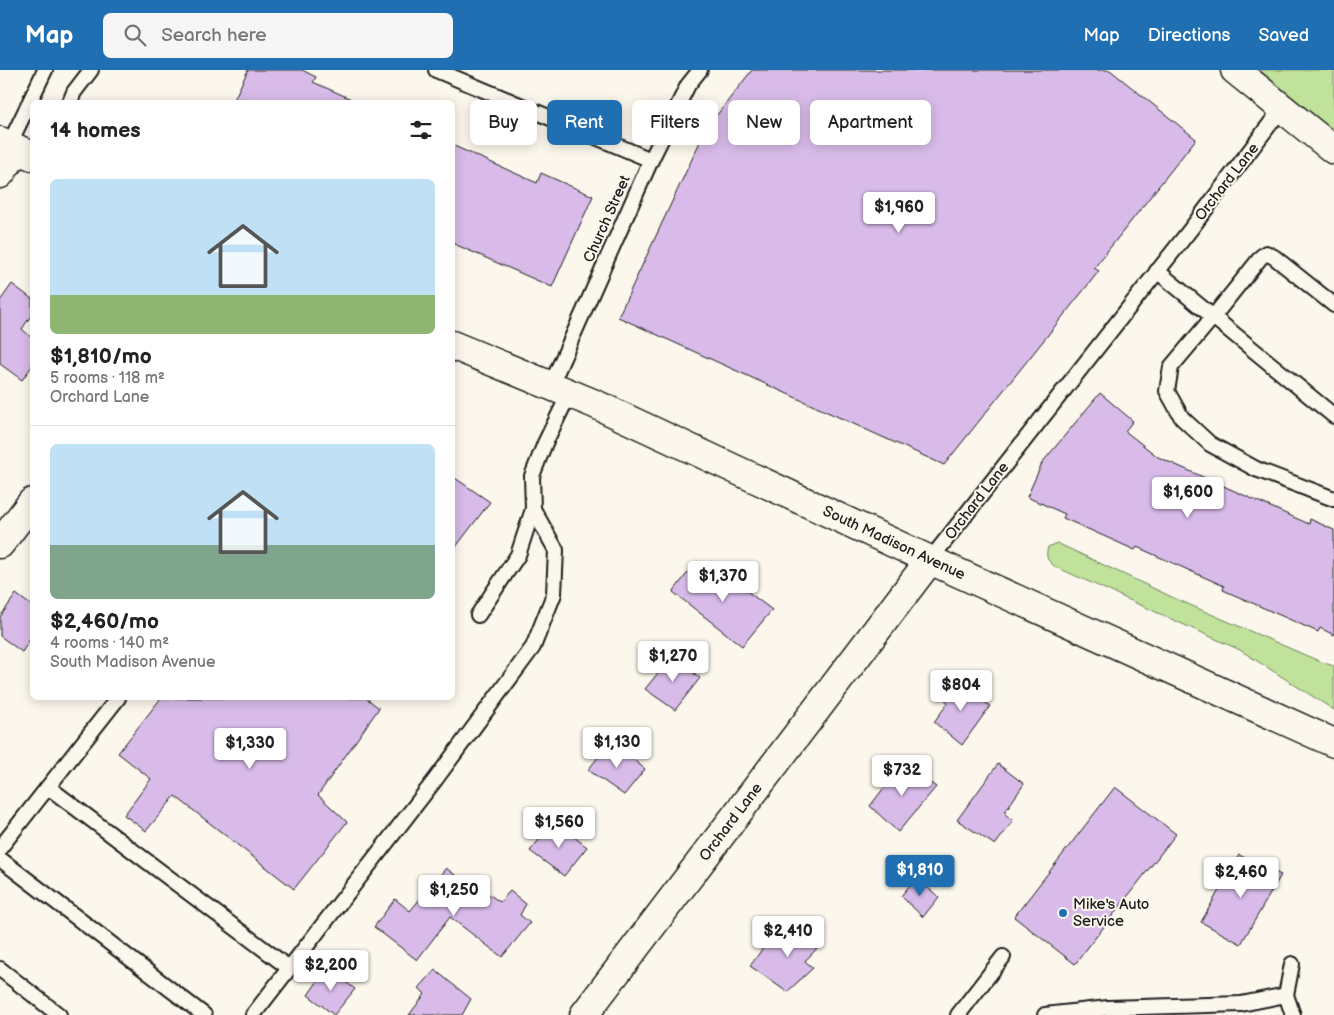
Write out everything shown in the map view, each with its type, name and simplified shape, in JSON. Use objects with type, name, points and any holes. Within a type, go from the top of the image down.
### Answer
[{"type":"main road","points":[[1235,70],[1334,150]]},
{"type":"main road","points":[[0,174],[15,148]]},
{"type":"main road","name":"South Madison Avenue","points":[[455,346],[560,389],[930,560],[1334,743]]},
{"type":"main road","points":[[0,544],[30,505]]},
{"type":"main road","name":"Orchard Lane","points":[[584,1015],[930,560]]},
{"type":"lane","points":[[33,100],[45,70]]},
{"type":"lane","points":[[71,100],[74,92],[91,70]]},
{"type":"lane","points":[[436,70],[651,160]]},
{"type":"lane","name":"Church Street","points":[[533,510],[532,476],[545,442],[560,389],[651,160],[688,85],[700,70]]},
{"type":"lane","name":"Orchard Lane","points":[[930,560],[1157,271],[1282,108]]},
{"type":"lane","points":[[15,148],[30,109]]},
{"type":"lane","points":[[1334,305],[1274,257],[1266,253],[1171,367],[1167,391],[1182,418],[1210,444],[1256,469],[1334,500]]},
{"type":"lane","points":[[1157,271],[1334,416]]},
{"type":"lane","points":[[478,615],[518,555],[533,510]]},
{"type":"lane","points":[[253,1015],[435,780],[533,647],[554,594],[556,550],[533,510]]},
{"type":"lane","points":[[0,848],[116,700]]},
{"type":"lane","points":[[48,787],[289,968]]},
{"type":"lane","points":[[0,859],[204,1015]]},
{"type":"lane","points":[[958,1015],[1003,957]]},
{"type":"lane","points":[[1292,964],[1286,995],[1293,1015]]},
{"type":"lane","points":[[0,969],[59,1015]]},
{"type":"lane","points":[[1045,1015],[1108,1008],[1240,1004],[1286,995]]},
{"type":"green space","points":[[1255,70],[1334,70],[1334,134]]},
{"type":"green space","points":[[1057,543],[1174,598],[1334,666],[1334,710],[1240,650],[1056,567],[1049,561],[1047,554],[1048,547]]},
{"type":"building","points":[[248,70],[302,70],[316,77],[313,82],[354,100],[234,100]]},
{"type":"building","points":[[752,70],[1110,70],[1196,139],[1094,268],[1099,271],[944,465],[618,317],[699,145],[718,145],[718,114],[728,101],[728,145],[800,145],[800,100],[729,100]]},
{"type":"building","points":[[455,146],[537,183],[541,173],[593,196],[552,287],[455,244]]},
{"type":"building","points":[[12,284],[30,298],[30,317],[22,329],[30,336],[30,369],[22,380],[0,364],[0,301]]},
{"type":"building","points":[[1100,393],[1133,421],[1125,431],[1158,457],[1309,524],[1310,519],[1334,530],[1334,635],[1320,628],[1318,632],[1223,590],[1224,586],[1137,547],[1135,550],[1063,518],[1065,514],[1027,497],[1042,463]]},
{"type":"building","points":[[455,478],[490,502],[455,548]]},
{"type":"building","points":[[695,563],[719,581],[724,574],[772,610],[742,646],[673,592]]},
{"type":"building","points":[[16,594],[30,604],[30,639],[22,652],[0,636],[0,617]]},
{"type":"building","points":[[672,656],[700,678],[675,710],[645,689]]},
{"type":"building","points":[[954,679],[990,706],[962,745],[934,722],[948,703],[942,696]]},
{"type":"building","points":[[159,700],[369,700],[379,708],[318,795],[347,822],[294,889],[175,796],[146,831],[124,815],[151,779],[118,753]]},
{"type":"building","points":[[611,741],[645,769],[624,795],[588,770]]},
{"type":"building","points":[[903,763],[936,787],[898,832],[870,806]]},
{"type":"building","points":[[998,764],[1024,784],[1004,813],[1013,821],[995,845],[957,820]]},
{"type":"building","points":[[1115,787],[1176,834],[1075,964],[1014,917]]},
{"type":"building","points":[[554,821],[587,847],[564,876],[530,851]]},
{"type":"building","points":[[1239,855],[1281,875],[1241,944],[1201,922]]},
{"type":"building","points":[[446,868],[484,897],[487,893],[500,902],[510,891],[526,904],[520,915],[530,923],[502,957],[450,917],[417,960],[374,927],[395,899],[410,911]]},
{"type":"building","points":[[916,878],[939,897],[923,917],[901,896]]},
{"type":"building","points":[[803,922],[825,940],[805,961],[813,968],[787,992],[750,966],[773,934],[785,945]]},
{"type":"building","points":[[327,968],[355,989],[334,1015],[308,995]]},
{"type":"building","points":[[435,970],[471,999],[462,1015],[409,1015],[425,994],[419,988]]},
{"type":"place","name":"Mike's Auto Service","points":[[1063,913]]}]
